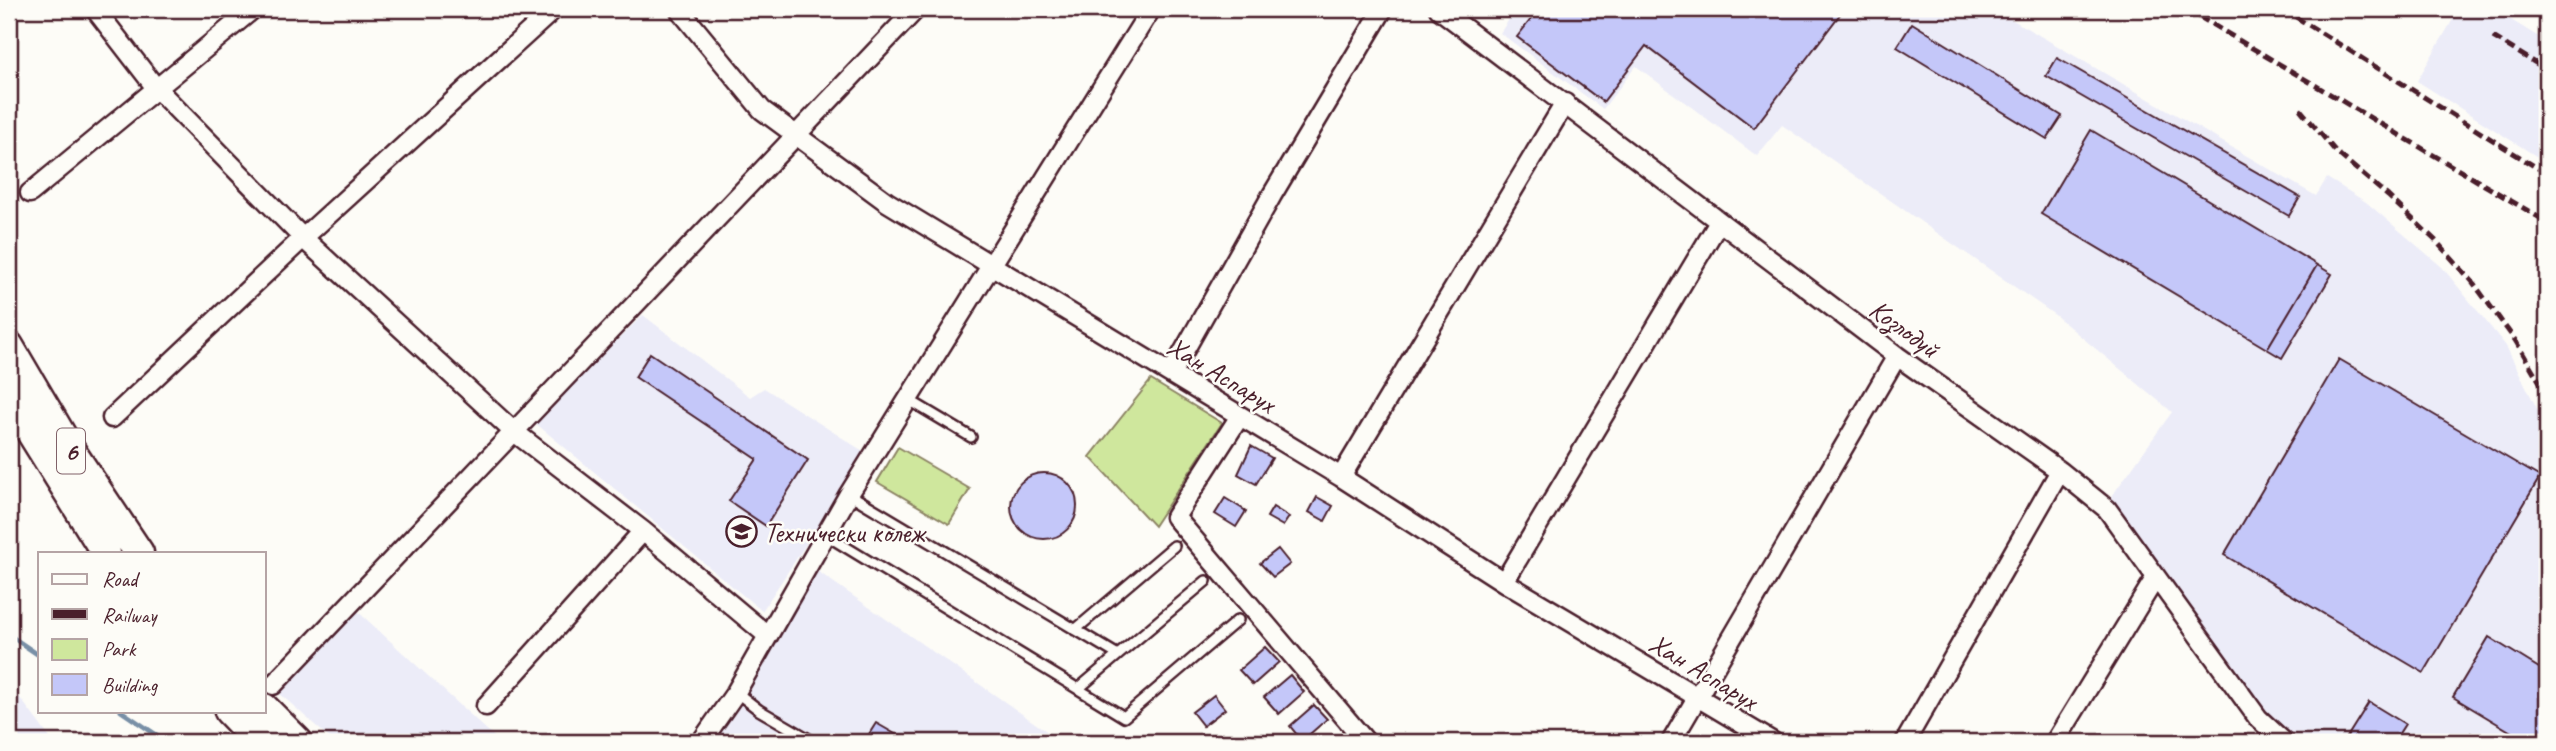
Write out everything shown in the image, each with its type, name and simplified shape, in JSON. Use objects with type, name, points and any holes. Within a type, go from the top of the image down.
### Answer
[{"type":"highway","points":[[9,322],[69,448]]},
{"type":"highway","name":"6","points":[[9,346],[69,448],[138,552]]},
{"type":"highway","name":"6","points":[[9,397],[104,552]]},
{"type":"highway","points":[[9,425],[104,552]]},
{"type":"highway","points":[[269,697],[298,742]]},
{"type":"highway","points":[[230,712],[259,742]]},
{"type":"street","points":[[95,9],[156,88],[303,238],[513,431],[643,531],[767,635]]},
{"type":"street","points":[[30,193],[253,9]]},
{"type":"street","points":[[113,418],[303,238],[554,9]]},
{"type":"street","name":"Хан Аспарух","points":[[679,9],[762,110],[887,202],[1341,477],[1504,582],[1773,742]]},
{"type":"street","points":[[269,697],[513,431],[916,9]]},
{"type":"street","points":[[701,742],[736,692],[849,494],[1152,9]]},
{"type":"street","points":[[1171,374],[1272,195],[1383,9]]},
{"type":"street","name":"Козлодуй","points":[[1439,9],[1897,356],[2060,471],[2107,509],[2258,719],[2284,742]]},
{"type":"street","points":[[1341,477],[1565,103]]},
{"type":"street","points":[[1504,582],[1719,222]]},
{"type":"street","points":[[1671,742],[1897,356]]},
{"type":"street","points":[[1240,416],[1175,517],[1366,742]]},
{"type":"street","points":[[1905,742],[2060,471]]},
{"type":"street","points":[[486,706],[643,531]]},
{"type":"street","points":[[2055,742],[2156,577]]},
{"type":"lane","points":[[909,400],[971,437]]},
{"type":"lane","points":[[849,494],[1118,655]]},
{"type":"lane","points":[[825,535],[1125,717],[1238,620]]},
{"type":"lane","points":[[1074,629],[1174,546]]},
{"type":"lane","points":[[1078,689],[1206,581]]},
{"type":"lane","points":[[736,692],[759,710],[814,742]]},
{"type":"shaded area","points":[[1516,9],[1994,9],[2316,196],[2327,178],[2366,202],[2442,267],[2506,346],[2547,429],[2547,742],[2295,742],[2260,715],[2109,500],[2172,412],[2055,315],[1782,125],[1757,156],[1636,66],[1603,109],[1500,33]]},
{"type":"shaded area","points":[[2459,9],[2493,9],[2547,42],[2547,163],[2417,81]]},
{"type":"shaded area","name":"Технически колеж","points":[[643,315],[750,397],[764,388],[866,453],[762,611],[534,422]]},
{"type":"shaded area","points":[[813,568],[1062,742],[702,742]]},
{"type":"shaded area","points":[[353,607],[500,742],[334,742],[280,694]]},
{"type":"shaded area","points":[[9,683],[53,742],[9,742]]},
{"type":"green space","points":[[1151,380],[1222,423],[1154,526],[1090,457]]},
{"type":"green space","points":[[898,447],[970,489],[949,524],[877,482]]},
{"type":"building","points":[[1539,9],[1844,9],[1754,128],[1646,46],[1603,102],[1517,37]]},
{"type":"building","points":[[1912,23],[2062,116],[2047,139],[1897,47]]},
{"type":"building","points":[[2057,58],[2300,197],[2289,216],[2046,76]]},
{"type":"building","points":[[2091,130],[2317,265],[2267,349],[2041,214]]},
{"type":"building","points":[[2317,265],[2332,274],[2282,358],[2267,349]]},
{"type":"building","points":[[650,353],[808,460],[766,526],[729,501],[757,459],[635,377]]},
{"type":"building","points":[[2339,359],[2540,477],[2424,673],[2224,555]]},
{"type":"building","points":[[1251,446],[1272,458],[1256,484],[1238,474]]},
{"type":"building","points":[[1044,473],[1057,476],[1067,483],[1074,493],[1077,506],[1074,519],[1067,529],[1057,536],[1044,539],[1031,536],[1021,529],[1014,519],[1011,506],[1014,493],[1021,483],[1031,476]]},
{"type":"building","points":[[1317,497],[1333,506],[1325,521],[1309,512]]},
{"type":"building","points":[[1225,498],[1246,511],[1236,527],[1215,514]]},
{"type":"building","points":[[1273,507],[1289,517],[1283,526],[1267,517]]},
{"type":"building","points":[[1278,549],[1290,564],[1273,577],[1260,563]]},
{"type":"building","points":[[2489,637],[2547,673],[2547,742],[2528,742],[2453,697]]},
{"type":"building","points":[[1265,647],[1279,662],[1253,685],[1239,670]]},
{"type":"building","points":[[1290,675],[1304,692],[1279,714],[1264,697]]},
{"type":"building","points":[[1214,695],[1225,709],[1203,726],[1192,712]]},
{"type":"building","points":[[2369,702],[2405,724],[2398,735],[2410,742],[2344,742]]},
{"type":"building","points":[[1314,705],[1327,719],[1302,741],[1290,726]]},
{"type":"building","points":[[876,723],[909,742],[864,742]]},
{"type":"building","points":[[2471,733],[2485,742],[2466,742]]},
{"type":"waterway","points":[[9,635],[38,655]]},
{"type":"waterway","points":[[122,712],[167,742]]},
{"type":"railway","points":[[2186,9],[2547,222]]},
{"type":"railway","points":[[2283,9],[2547,174]]},
{"type":"railway","points":[[2493,37],[2547,70]]},
{"type":"railway","points":[[2300,109],[2336,152],[2435,240],[2472,281],[2515,340],[2547,394]]},
{"type":"place","name":"Технически колеж","points":[[741,532]]}]
